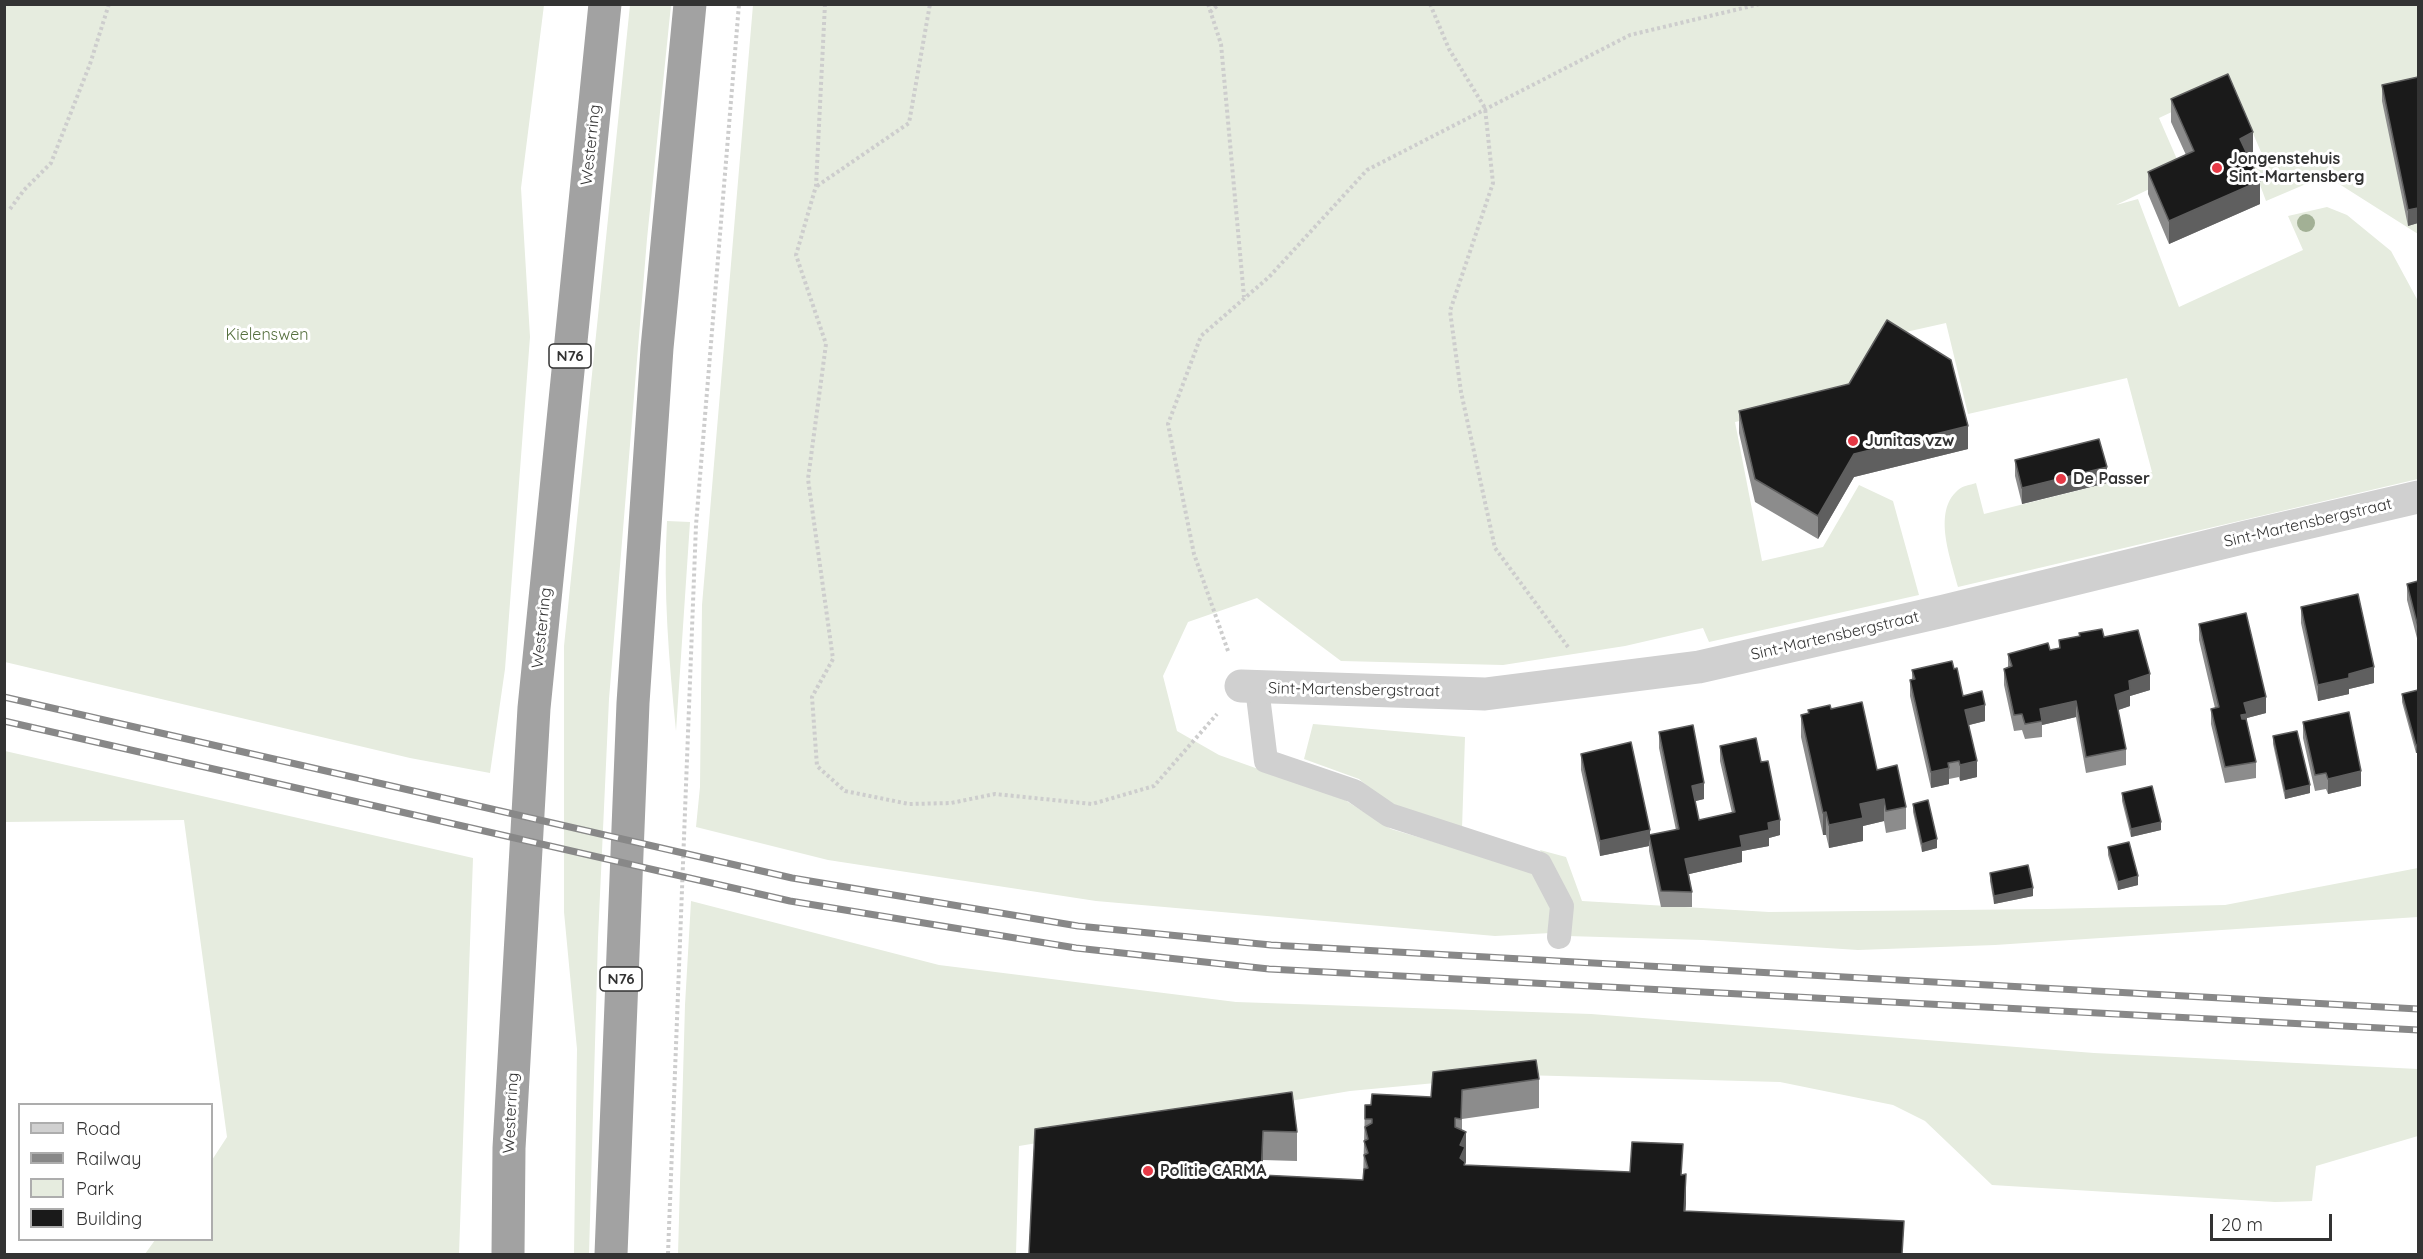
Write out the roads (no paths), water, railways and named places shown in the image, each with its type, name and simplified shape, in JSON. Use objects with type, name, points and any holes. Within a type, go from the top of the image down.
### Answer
[{"type":"highway","name":"Westerring","points":[[508,1254],[509,1148],[534,708],[605,4]]},
{"type":"highway","name":"N76","points":[[611,1254],[623,899],[634,691],[657,348],[690,4]]},
{"type":"street","name":"Sint-Martensbergstraat","points":[[1249,687],[1485,693],[1699,667],[1944,611],[2418,497]]},
{"type":"lane","points":[[1249,687],[1266,761],[1354,791],[1389,815],[1540,864],[1562,906],[1559,937]]},
{"type":"railway","points":[[4,697],[792,878],[1078,926],[1271,945],[2418,1009]]},
{"type":"railway","points":[[4,721],[790,901],[1076,948],[1269,969],[2418,1030]]},
{"type":"place","name":"Jongenstehuis Sint-Martensberg","points":[[2217,168]]},
{"type":"place","name":"Junitas vzw","points":[[1853,441]]},
{"type":"place","name":"De Passer","points":[[2061,479]]},
{"type":"place","name":"Politie CARMA","points":[[1148,1171]]},
{"type":"park label","name":"Kielenswen","points":[[267,335]]}]
